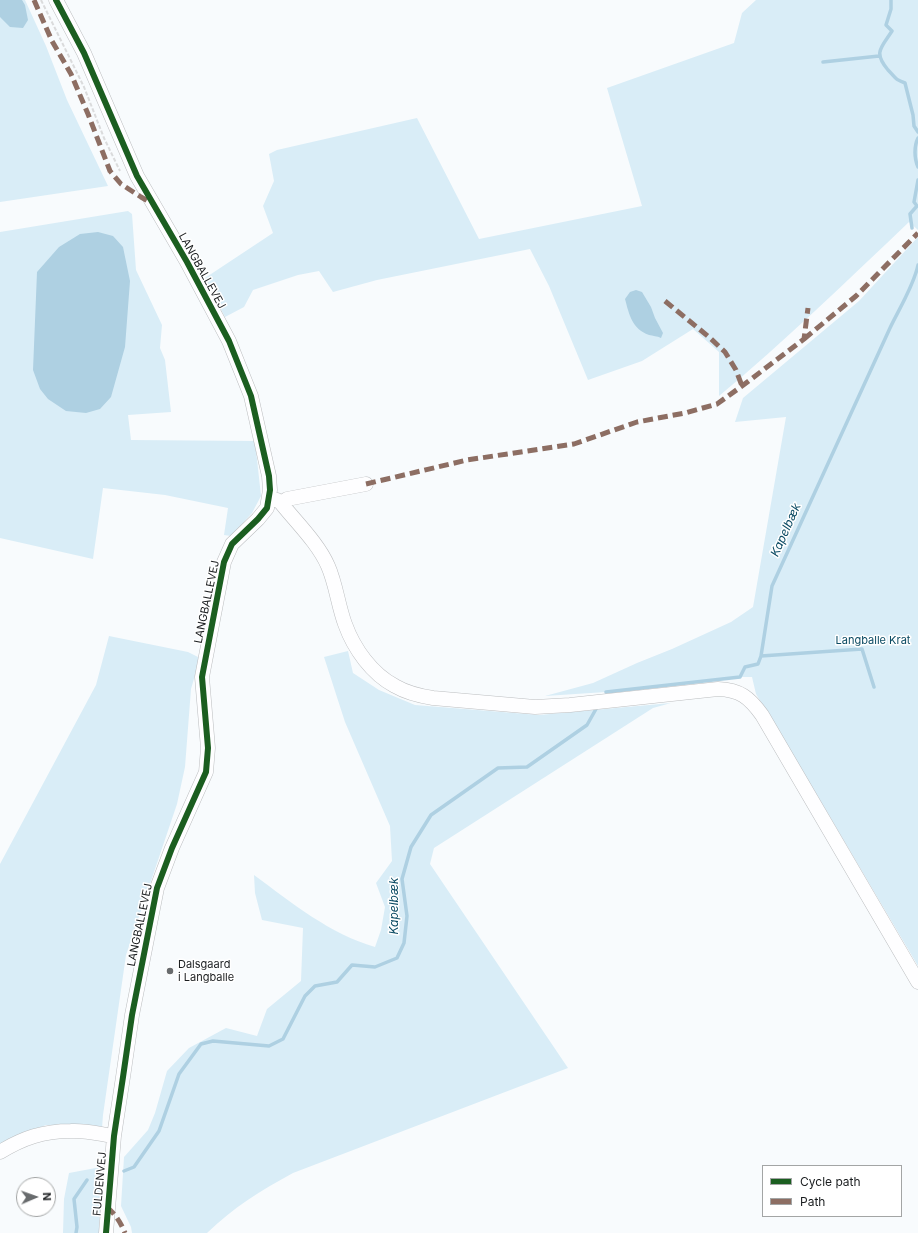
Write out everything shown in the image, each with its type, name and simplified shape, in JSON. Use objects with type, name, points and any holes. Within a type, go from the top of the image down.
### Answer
[{"type":"street","name":"LANGBALLEVEJ","points":[[56,0],[84,53],[137,176],[187,262],[229,341],[251,396],[275,501],[232,544],[224,562],[202,677],[208,748],[206,772],[172,848],[157,888],[132,1015],[114,1136]]},
{"type":"street","points":[[275,501],[366,484]]},
{"type":"street","points":[[275,501],[320,552],[328,566],[345,624],[354,644],[378,674],[402,689],[417,695],[433,698],[535,707],[570,705],[712,689],[728,689],[744,695],[754,704],[762,715],[918,982]]},
{"type":"street","points":[[0,1152],[17,1141],[44,1133],[72,1130],[114,1136]]},
{"type":"street","name":"FULDENVEJ","points":[[106,1233],[114,1136]]},
{"type":"path","points":[[41,0],[81,81],[104,138],[122,175]]},
{"type":"green space","points":[[0,0],[25,0],[46,46],[67,100],[108,186],[0,202]]},
{"type":"green space","points":[[756,0],[918,0],[918,230],[909,222],[792,332],[719,396],[719,352],[693,329],[642,361],[588,380],[549,286],[530,249],[377,280],[333,292],[319,271],[298,275],[253,290],[244,307],[225,317],[205,278],[273,233],[263,206],[274,181],[269,154],[277,150],[417,118],[479,239],[642,206],[607,88],[734,43],[742,13]]},
{"type":"green space","points":[[128,211],[132,214],[136,270],[162,325],[160,348],[165,360],[171,412],[128,415],[131,440],[255,441],[261,496],[252,513],[231,536],[224,535],[228,508],[165,495],[103,488],[93,559],[0,538],[0,232]]},
{"type":"green space","name":"Langballe Krat","points":[[918,237],[918,966],[756,694],[752,677],[740,677],[606,692],[545,696],[593,683],[731,622],[753,607],[786,417],[735,422],[743,398],[859,301]]},
{"type":"green space","points":[[109,636],[188,652],[200,658],[191,689],[185,767],[177,804],[126,955],[102,1128],[46,1125],[11,1139],[0,1146],[0,864],[96,685]]},
{"type":"green space","points":[[348,651],[353,673],[379,690],[415,705],[539,715],[671,703],[653,708],[434,848],[430,864],[568,1068],[293,1173],[269,1186],[248,1200],[227,1215],[207,1233],[132,1233],[131,1227],[121,1206],[124,1157],[148,1130],[155,1113],[167,1071],[189,1048],[226,1028],[257,1036],[267,1009],[301,981],[303,928],[262,920],[255,893],[254,875],[297,907],[327,926],[358,941],[375,947],[381,930],[385,907],[376,883],[392,861],[390,826],[345,722],[324,657]]},
{"type":"green space","points":[[101,1167],[99,1233],[63,1233],[64,1199],[69,1173]]},
{"type":"water","points":[[0,0],[22,0],[25,5],[28,20],[23,28],[10,27],[0,17]]},
{"type":"water","points":[[98,232],[113,236],[123,247],[130,281],[125,347],[111,397],[100,409],[86,413],[66,411],[48,399],[40,389],[33,370],[37,272],[59,247],[80,234]]},
{"type":"water","points":[[636,290],[642,292],[651,307],[663,333],[661,338],[643,332],[632,320],[625,299],[630,292]]},
{"type":"waterway","name":"Kapelbæk","points":[[891,0],[891,9],[886,25],[892,31],[880,50],[881,59],[888,70],[897,79],[905,83],[913,115],[914,126],[918,132]]},
{"type":"waterway","points":[[823,62],[879,56]]},
{"type":"waterway","name":"Kapelbæk","points":[[918,138],[915,152],[918,167]]},
{"type":"waterway","name":"Kapelbæk","points":[[912,228],[910,214],[917,206],[914,202],[918,180]]},
{"type":"waterway","name":"Kapelbæk","points":[[606,692],[740,677],[745,667],[758,664],[761,656],[772,586],[890,328],[910,289],[918,265]]},
{"type":"waterway","points":[[761,656],[862,649],[874,687]]},
{"type":"waterway","name":"Kapelbæk","points":[[124,1171],[134,1167],[159,1131],[179,1074],[201,1044],[213,1041],[269,1046],[283,1039],[305,996],[315,986],[337,982],[352,965],[375,967],[397,958],[404,943],[407,916],[402,879],[411,847],[431,815],[498,768],[527,767],[587,725],[596,709]]},
{"type":"waterway","name":"Kapelbæk","points":[[76,1233],[77,1227],[74,1199],[87,1180]]},
{"type":"marked path","points":[[34,0],[52,41],[71,74],[110,171],[121,184],[151,203]]},
{"type":"marked path","points":[[804,339],[856,296],[918,233]]},
{"type":"marked path","points":[[665,301],[725,352],[736,370],[742,386]]},
{"type":"marked path","points":[[366,484],[467,460],[574,444],[637,422],[685,413],[717,404],[804,339],[808,308]]},
{"type":"marked path","points":[[107,1207],[118,1219],[125,1233]]},
{"type":"cycle path","points":[[56,0],[84,53],[137,176],[187,262],[229,341],[251,396],[269,476],[270,490],[267,508],[258,519],[232,544],[224,562],[202,677],[208,748],[206,772],[172,848],[157,888],[132,1015],[114,1136],[106,1233]]},
{"type":"place","name":"Dalsgaard i Langballe","points":[[170,971]]}]
